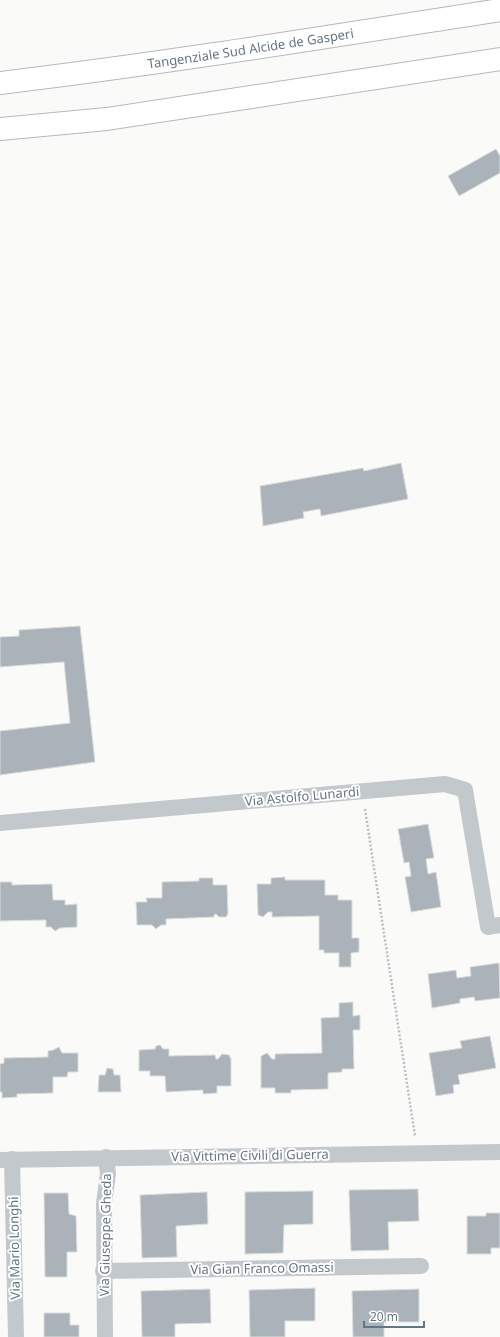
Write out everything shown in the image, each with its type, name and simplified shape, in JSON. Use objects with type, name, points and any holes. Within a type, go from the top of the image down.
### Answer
[{"type":"highway","name":"Tangenziale Sud Alcide de Gasperi","points":[[0,83],[97,72],[257,49],[500,10]]},
{"type":"highway","points":[[0,129],[107,119],[500,59]]},
{"type":"street","name":"Via Astolfo Lunardi","points":[[0,823],[445,784],[465,790],[494,926]]},
{"type":"street","name":"Via Vittime Civili di Guerra","points":[[6,1160],[106,1157],[500,1152]]},
{"type":"street","name":"Via Giuseppe Gheda","points":[[105,1337],[103,1271],[104,1203],[108,1174],[106,1157]]},
{"type":"street","name":"Via Mario Longhi","points":[[6,1160],[16,1337]]},
{"type":"street","name":"Via Gian Franco Omassi","points":[[103,1271],[421,1266]]},
{"type":"path","points":[[362,791],[417,1152]]},
{"type":"building","points":[[496,149],[500,156],[500,173],[459,196],[448,176]]},
{"type":"building","points":[[401,463],[408,499],[321,516],[320,509],[303,512],[304,518],[263,526],[260,486],[363,468],[364,471]]},
{"type":"building","points":[[80,626],[95,762],[0,775],[0,731],[70,723],[64,662],[0,667],[0,637],[19,636],[19,630]]},
{"type":"building","points":[[428,824],[434,858],[426,859],[428,874],[436,872],[441,907],[411,912],[405,877],[411,876],[409,862],[404,863],[398,829]]},
{"type":"building","points":[[285,877],[285,880],[325,880],[325,895],[338,895],[338,900],[352,900],[352,938],[359,938],[359,952],[351,953],[351,967],[339,967],[339,953],[324,953],[324,950],[319,950],[319,916],[272,917],[272,912],[268,912],[263,917],[258,915],[257,884],[271,884],[271,878]]},
{"type":"building","points":[[199,878],[213,878],[213,885],[227,885],[228,914],[226,917],[219,917],[216,914],[214,917],[166,919],[166,925],[161,925],[156,929],[152,925],[137,925],[136,902],[147,902],[146,898],[162,898],[162,882],[199,881]]},
{"type":"building","points":[[0,882],[12,882],[12,885],[52,884],[53,900],[65,900],[65,905],[77,904],[77,927],[60,928],[55,931],[51,927],[46,927],[46,920],[0,921]]},
{"type":"building","points":[[499,963],[500,998],[475,1001],[474,997],[460,999],[460,1003],[432,1008],[428,974],[456,970],[457,978],[471,976],[470,967]]},
{"type":"building","points":[[353,1002],[353,1016],[360,1015],[360,1030],[353,1030],[354,1069],[342,1069],[342,1072],[328,1073],[328,1089],[291,1090],[291,1093],[275,1093],[275,1088],[261,1088],[261,1056],[267,1053],[272,1059],[275,1059],[275,1054],[322,1053],[321,1018],[339,1017],[339,1003]]},
{"type":"building","points":[[490,1036],[496,1068],[458,1075],[460,1084],[453,1085],[454,1093],[436,1096],[429,1053],[462,1048],[460,1041]]},
{"type":"building","points":[[160,1045],[163,1049],[169,1049],[169,1056],[215,1055],[216,1059],[218,1059],[222,1054],[229,1055],[231,1059],[231,1086],[217,1086],[217,1093],[203,1094],[203,1090],[166,1092],[165,1076],[150,1076],[150,1071],[139,1071],[139,1050],[155,1049],[156,1046]]},
{"type":"building","points":[[59,1047],[62,1053],[78,1053],[78,1072],[68,1072],[67,1077],[53,1077],[53,1093],[17,1094],[17,1097],[2,1098],[2,1092],[0,1092],[0,1064],[4,1063],[4,1058],[48,1057],[48,1051]]},
{"type":"building","points":[[107,1068],[113,1069],[114,1075],[120,1075],[121,1092],[98,1092],[99,1075],[105,1075]]},
{"type":"building","points":[[418,1189],[419,1221],[388,1222],[389,1250],[351,1251],[349,1190]]},
{"type":"building","points":[[313,1191],[313,1224],[284,1225],[283,1253],[245,1254],[245,1192]]},
{"type":"building","points":[[207,1192],[208,1224],[176,1226],[177,1257],[142,1258],[140,1195]]},
{"type":"building","points":[[44,1193],[68,1193],[69,1214],[76,1216],[77,1252],[67,1252],[67,1277],[45,1277]]},
{"type":"building","points":[[486,1213],[500,1213],[500,1248],[491,1248],[491,1254],[467,1254],[467,1216],[486,1216]]},
{"type":"building","points":[[315,1288],[315,1321],[285,1321],[285,1337],[250,1337],[249,1290]]},
{"type":"building","points":[[210,1289],[211,1323],[175,1324],[175,1337],[142,1337],[141,1291]]},
{"type":"building","points":[[419,1289],[419,1322],[384,1322],[384,1337],[353,1337],[352,1291]]},
{"type":"building","points":[[44,1313],[70,1313],[70,1325],[79,1325],[79,1337],[44,1337]]}]
